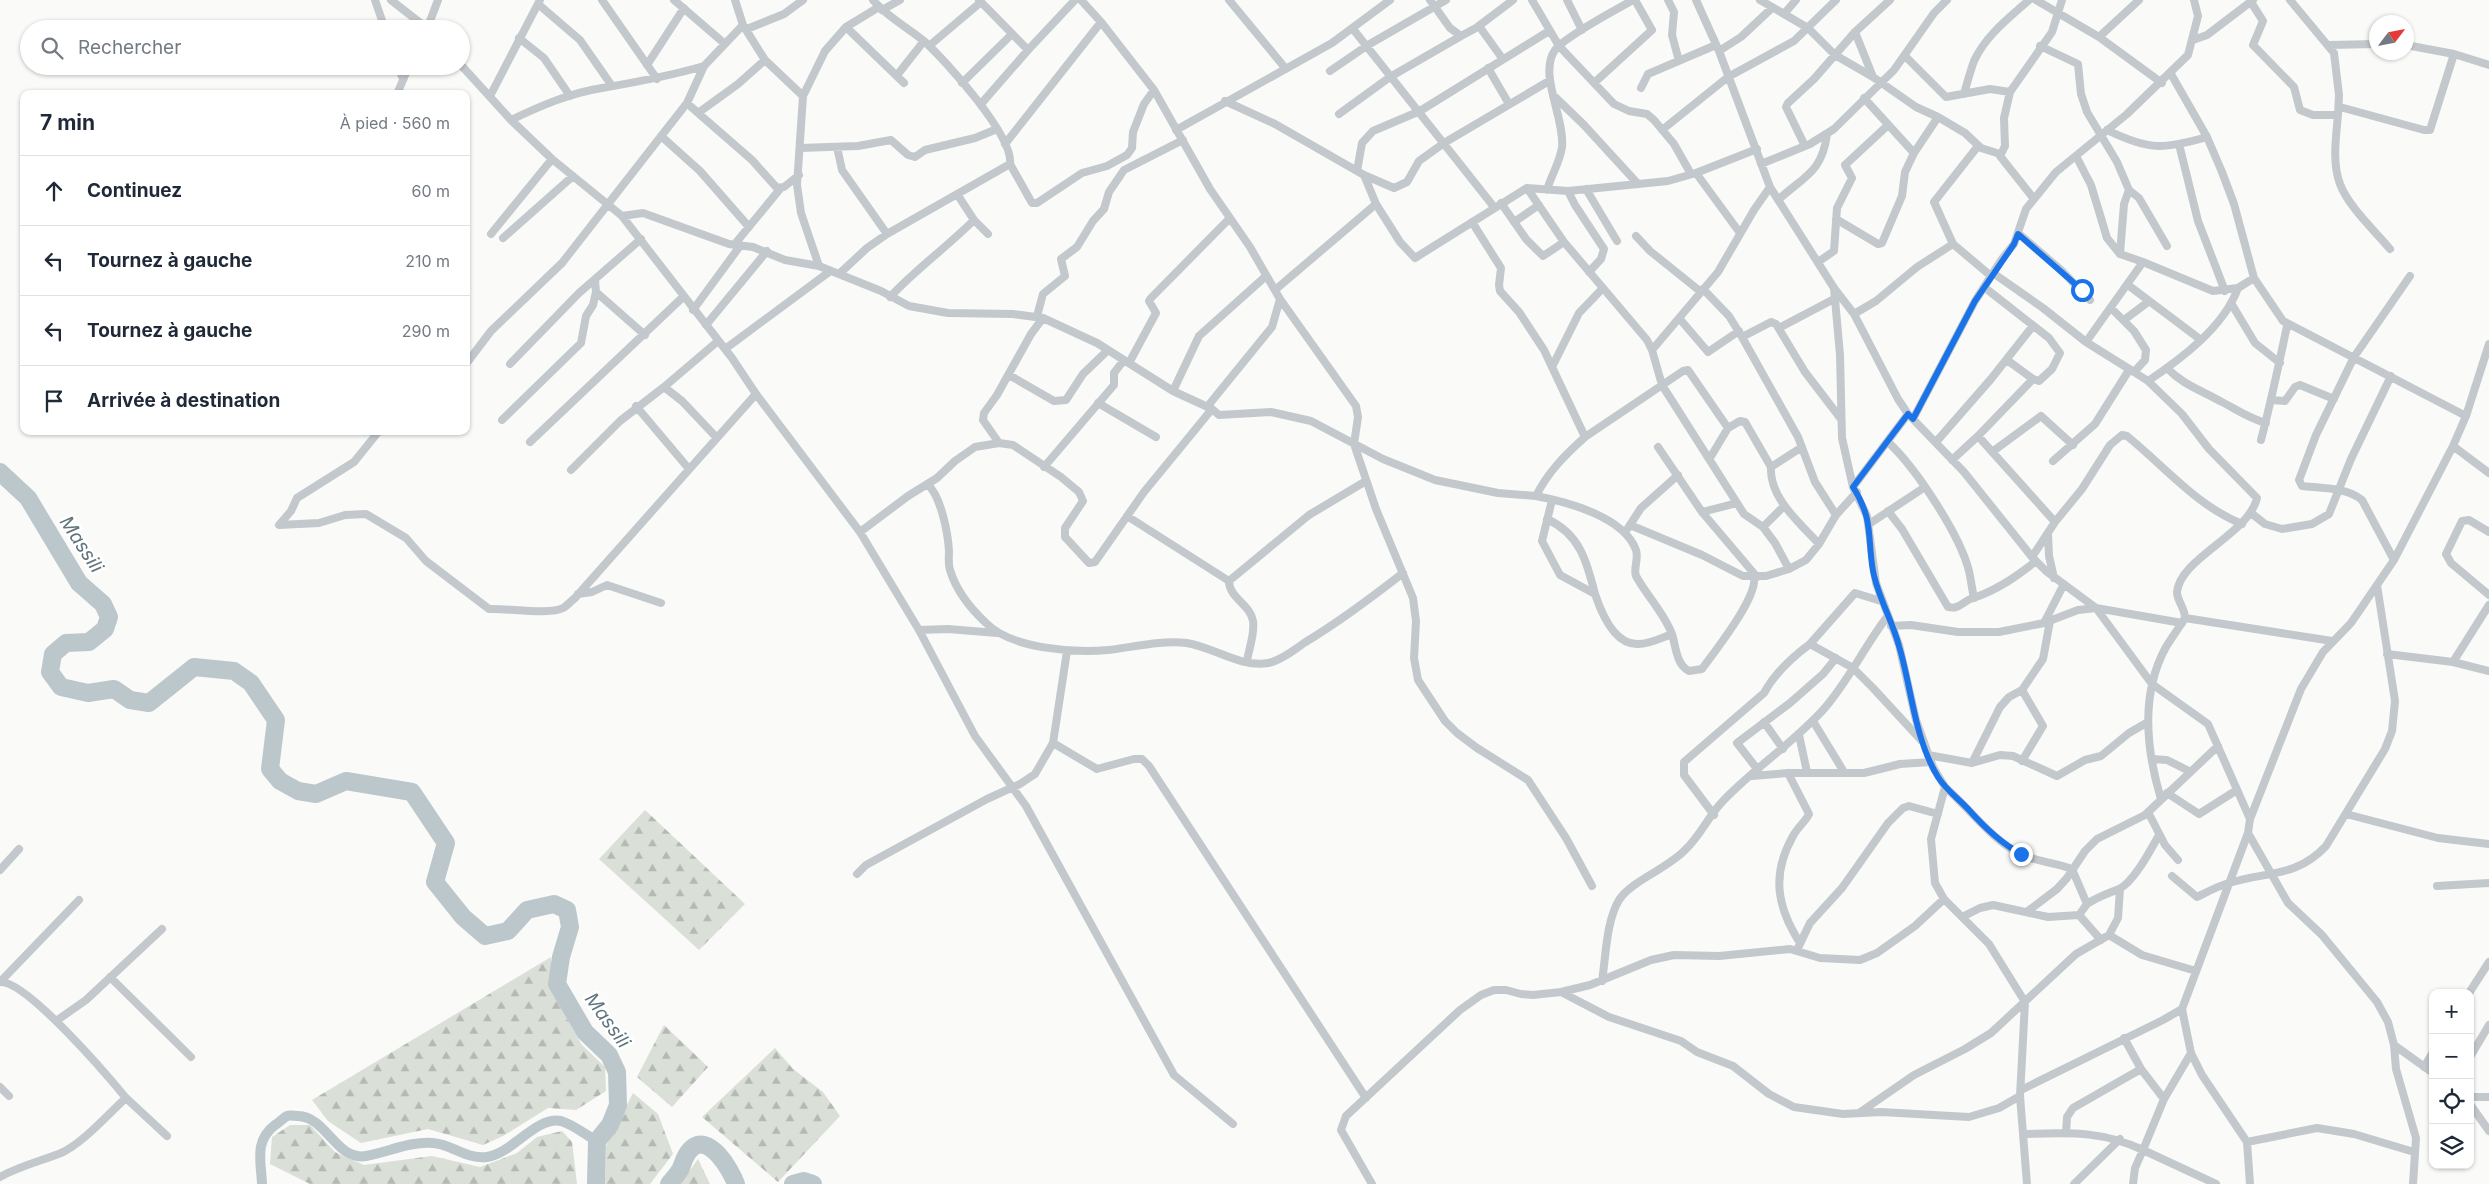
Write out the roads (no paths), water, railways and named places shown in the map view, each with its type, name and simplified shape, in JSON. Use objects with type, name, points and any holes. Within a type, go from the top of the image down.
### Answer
[{"type":"street","points":[[375,0],[382,20]]},
{"type":"street","points":[[390,0],[416,20]]},
{"type":"street","points":[[431,20],[438,0]]},
{"type":"street","points":[[602,0],[657,79]]},
{"type":"street","points":[[674,0],[725,44]]},
{"type":"street","points":[[735,0],[745,27],[765,60],[803,96]]},
{"type":"street","points":[[470,359],[492,332],[562,262],[609,204],[687,103],[704,66],[745,27],[784,14],[803,0]]},
{"type":"street","points":[[873,0],[926,44],[981,104],[1005,144],[1011,156],[1010,164],[1032,203],[1037,203],[1082,173],[1107,166],[1127,155],[1132,148],[1133,132],[1144,104],[1154,90]]},
{"type":"street","points":[[819,266],[801,213],[797,185],[803,96],[825,51],[846,27],[900,0]]},
{"type":"street","points":[[981,104],[1074,0]]},
{"type":"street","points":[[1081,0],[1101,22],[1154,90],[1229,219],[1250,247],[1280,299],[1356,406],[1358,417],[1354,444],[1366,481],[1412,598],[1416,621],[1414,658],[1418,680],[1445,721],[1457,733],[1528,780],[1561,830],[1592,886]]},
{"type":"street","points":[[1229,0],[1286,69]]},
{"type":"street","points":[[1176,130],[1225,101],[1286,69],[1353,29],[1390,0]]},
{"type":"street","points":[[1430,0],[1450,28],[1460,36]]},
{"type":"street","points":[[1330,71],[1446,0]]},
{"type":"street","points":[[1339,114],[1390,77],[1479,26],[1513,0]]},
{"type":"street","points":[[1532,0],[1558,46],[1616,106],[1648,115],[1674,144],[1693,174],[1740,233]]},
{"type":"street","points":[[1568,0],[1582,30]]},
{"type":"street","points":[[1547,190],[1562,146],[1555,97],[1549,81],[1551,60],[1558,46],[1634,0],[1652,30],[1594,83]]},
{"type":"street","points":[[1668,0],[1674,12],[1672,35],[1679,61]]},
{"type":"street","points":[[1705,0],[1697,2],[1758,149],[1761,164],[1770,187],[1834,288],[1854,314],[1886,380],[1911,417],[1952,460],[2034,559],[2054,578],[2096,608],[2152,684],[2168,698],[2204,721],[2218,746],[2225,766],[2250,819]]},
{"type":"street","points":[[1760,0],[1808,28],[1835,55],[1877,79],[1916,107],[1965,133],[1978,146],[2000,154],[2003,161],[2034,200]]},
{"type":"street","points":[[1784,14],[1796,0]]},
{"type":"street","points":[[1662,130],[1728,77],[1794,41],[1836,0]]},
{"type":"street","points":[[1805,146],[1786,107],[1855,32],[1890,0]]},
{"type":"street","points":[[1761,164],[1805,146],[1826,134],[1864,98],[1877,79],[1905,56],[1934,13],[1947,0]]},
{"type":"street","points":[[1964,94],[1971,69],[1980,50],[1996,29],[2029,0]]},
{"type":"street","points":[[2036,0],[2099,37],[2162,83]]},
{"type":"street","points":[[2000,154],[2005,146],[2003,125],[2010,92],[2040,46],[2052,32],[2062,0]]},
{"type":"street","points":[[2099,37],[2139,0]]},
{"type":"street","points":[[622,216],[643,213],[737,246],[753,247],[767,251],[785,260],[819,266],[909,306],[948,313],[1040,317],[1070,329],[1108,350],[1173,391],[1209,408],[1219,415],[1270,412],[1311,421],[1354,444],[1435,480],[1498,493],[1536,496],[1587,509],[1628,529],[1702,555],[1735,573],[1755,577],[1789,569],[1806,560],[1819,544],[1836,515],[1888,442],[1911,417],[1984,287],[2014,244],[2023,215],[2034,200],[2056,172],[2162,83],[2188,55],[2198,16],[2194,0]]},
{"type":"street","points":[[2290,0],[2330,45],[2336,63],[2339,111],[2335,142],[2340,184],[2349,199],[2390,249]]},
{"type":"street","points":[[898,74],[926,44],[980,1],[1028,50]]},
{"type":"street","points":[[2193,40],[2207,35],[2252,1],[2263,21],[2253,45],[2297,90],[2300,110],[2313,115],[2339,111],[2424,130],[2430,130],[2454,54]]},
{"type":"street","points":[[490,96],[539,2],[580,40],[612,86]]},
{"type":"street","points":[[647,65],[684,8]]},
{"type":"street","points":[[1641,88],[1648,74],[1742,37],[1772,8]]},
{"type":"street","points":[[1005,144],[1101,22]]},
{"type":"street","points":[[1479,26],[1502,58]]},
{"type":"street","points":[[846,27],[898,74],[904,83]]},
{"type":"street","points":[[1353,29],[1444,143],[1543,256],[1564,242]]},
{"type":"street","points":[[1549,31],[1502,58],[1420,111],[1375,130],[1367,136],[1360,150],[1360,172],[1376,204],[1400,242],[1414,258],[1527,188],[1568,191],[1668,181],[1693,174],[1758,149]]},
{"type":"street","points":[[1855,32],[1877,79]]},
{"type":"street","points":[[962,83],[1012,34]]},
{"type":"street","points":[[519,38],[544,58],[570,96]]},
{"type":"street","points":[[2330,45],[2369,44]]},
{"type":"street","points":[[2040,46],[2078,64],[2084,106],[2104,132],[2129,190],[2139,198],[2167,246]]},
{"type":"street","points":[[2414,46],[2454,54],[2489,65]]},
{"type":"street","points":[[1905,56],[1943,95],[1949,97],[1990,89],[2010,92]]},
{"type":"street","points":[[698,113],[738,84],[765,60]]},
{"type":"street","points":[[511,120],[551,102],[570,96],[612,86],[657,79],[704,66]]},
{"type":"street","points":[[1488,68],[1510,104]]},
{"type":"street","points":[[2171,74],[2207,137],[2234,204],[2254,278],[2272,308],[2287,326],[2354,357],[2466,416]]},
{"type":"street","points":[[401,75],[402,79]]},
{"type":"street","points":[[398,90],[404,75]]},
{"type":"street","points":[[470,75],[511,120],[552,159],[622,216],[725,349],[756,394],[860,532],[919,630],[975,736],[1014,787],[1046,842],[1174,1074],[1233,1124]]},
{"type":"street","points":[[1225,101],[1275,124],[1388,187],[1398,187],[1408,180],[1419,161],[1444,143],[1549,81]]},
{"type":"street","points":[[1555,97],[1584,125],[1638,184]]},
{"type":"street","points":[[1864,98],[1887,126],[1914,153]]},
{"type":"street","points":[[687,103],[752,160],[780,188]]},
{"type":"street","points":[[1836,220],[1878,244],[1882,244],[1902,196],[1906,172],[1914,153],[1938,117]]},
{"type":"street","points":[[1818,262],[1833,252],[1839,201],[1852,178],[1846,165],[1887,126]]},
{"type":"street","points":[[800,148],[858,146],[891,140],[908,155],[915,157],[925,150],[975,138],[996,129]]},
{"type":"street","points":[[2104,132],[2145,146],[2159,148],[2207,137]]},
{"type":"street","points":[[1778,200],[1818,164],[1825,147],[1826,134]]},
{"type":"street","points":[[661,136],[700,171],[748,227]]},
{"type":"street","points":[[999,443],[983,417],[1009,375],[1040,317],[1043,294],[1065,276],[1061,259],[1077,247],[1093,221],[1104,209],[1109,192],[1124,170],[1183,140]]},
{"type":"street","points":[[2180,144],[2198,221],[2225,291]]},
{"type":"street","points":[[1978,146],[1934,201],[1954,244],[1992,275],[2043,308],[2086,342],[2148,381],[2188,420],[2209,449],[2256,495],[2256,504],[2242,524],[2206,554],[2181,580],[2178,595],[2184,620],[2165,648],[2152,684],[2148,722],[2152,759],[2164,796],[2199,814],[2237,790]]},
{"type":"street","points":[[838,147],[842,170],[887,234]]},
{"type":"street","points":[[2076,156],[2091,185],[2104,233],[2120,254],[2207,290],[2225,291],[2238,288],[2254,278]]},
{"type":"street","points":[[491,234],[552,159]]},
{"type":"street","points":[[840,274],[867,248],[887,234],[1010,164]]},
{"type":"street","points":[[693,310],[748,227],[780,188],[799,175]]},
{"type":"street","points":[[502,238],[573,176]]},
{"type":"street","points":[[1652,350],[1718,272],[1740,233],[1770,187]]},
{"type":"street","points":[[1527,188],[1564,242],[1647,340],[1652,350],[1662,385],[1746,517],[1763,527],[1775,543],[1789,569]]},
{"type":"street","points":[[1586,189],[1617,241]]},
{"type":"street","points":[[2120,254],[2124,204],[2129,190]]},
{"type":"street","points":[[1568,191],[1575,206],[1604,249],[1601,259],[1589,272]]},
{"type":"street","points":[[957,194],[974,220],[988,234]]},
{"type":"street","points":[[1275,290],[1376,204]]},
{"type":"street","points":[[1514,222],[1539,206]]},
{"type":"street","points":[[1044,467],[1114,385],[1114,373],[1126,361],[1156,313],[1149,301],[1151,298],[1229,219]]},
{"type":"street","points":[[890,297],[918,268],[955,239],[974,220]]},
{"type":"street","points":[[1472,222],[1501,268],[1500,291],[1523,318],[1552,367],[1585,437]]},
{"type":"street","points":[[2018,234],[2061,270],[2090,300]]},
{"type":"street","points":[[1636,236],[1650,251],[1702,291],[1729,316],[1741,334],[1802,447],[1815,482],[1836,515]]},
{"type":"street","points":[[510,364],[556,315],[641,239]]},
{"type":"street","points":[[1854,314],[1876,301],[1917,267],[1954,244]]},
{"type":"street","points":[[706,325],[767,251]]},
{"type":"street","points":[[2086,342],[2128,286],[2143,262]]},
{"type":"street","points":[[725,349],[829,272]]},
{"type":"street","points":[[1173,391],[1199,336],[1266,276]]},
{"type":"street","points":[[2394,560],[2362,500],[2339,490],[2302,486],[2299,482],[2316,436],[2354,357],[2410,276]]},
{"type":"street","points":[[502,420],[580,343],[586,316],[593,305],[596,292],[595,280]]},
{"type":"street","points":[[2128,286],[2201,340]]},
{"type":"street","points":[[1984,287],[2056,343],[2060,355],[2042,379],[2037,381],[2032,380],[2007,360]]},
{"type":"street","points":[[1552,367],[1579,313],[1604,288]]},
{"type":"street","points":[[1834,288],[1840,355],[1842,438],[1855,490],[1869,524],[1873,570],[1881,600],[1899,645],[1916,720],[1929,758],[1945,787],[1994,835],[2025,856],[2054,862],[2072,869],[2087,904]]},
{"type":"street","points":[[2148,381],[2201,340],[2231,303],[2238,288]]},
{"type":"street","points":[[596,292],[645,335]]},
{"type":"street","points":[[530,442],[684,297]]},
{"type":"street","points":[[860,532],[928,484],[975,447],[999,443],[1013,445],[1061,478],[1082,497],[1084,501],[1065,528],[1065,536],[1089,563],[1095,562],[1127,516],[1272,327],[1280,299]]},
{"type":"street","points":[[1778,328],[1834,299]]},
{"type":"street","points":[[2124,320],[2148,302]]},
{"type":"street","points":[[2231,303],[2256,344],[2280,363]]},
{"type":"street","points":[[2053,461],[2074,445],[2095,424],[2132,371],[2145,360],[2147,353],[2141,340],[2111,308]]},
{"type":"street","points":[[1679,318],[1708,352],[1741,334],[1771,322],[1776,324],[1805,372],[1841,419]]},
{"type":"street","points":[[1936,442],[2007,360],[2032,326]]},
{"type":"street","points":[[2261,440],[2272,400],[2274,382],[2280,363],[2287,326]]},
{"type":"street","points":[[571,470],[636,406],[664,387],[718,341]]},
{"type":"street","points":[[2250,1184],[2247,1142],[2202,1075],[2190,1053],[2182,1009],[2248,833],[2250,819],[2301,688],[2323,652],[2350,623],[2394,560],[2453,446],[2466,416],[2489,344]]},
{"type":"street","points":[[1009,375],[1054,401],[1066,400],[1083,374],[1108,350]]},
{"type":"street","points":[[2167,368],[2190,387],[2219,400],[2246,417],[2266,423]]},
{"type":"street","points":[[1536,496],[1543,482],[1558,463],[1585,437],[1683,371],[1688,370],[1728,428]]},
{"type":"street","points":[[2251,513],[2265,524],[2277,529],[2308,525],[2329,514],[2351,459],[2390,376]]},
{"type":"street","points":[[1952,460],[2032,380]]},
{"type":"street","points":[[2272,400],[2285,401],[2299,385],[2334,399]]},
{"type":"street","points":[[664,387],[682,401],[717,438]]},
{"type":"street","points":[[376,435],[354,462],[297,498],[291,511],[279,524],[319,523],[345,515],[366,514],[406,538],[426,561],[489,609],[554,610],[563,608],[578,594],[756,394]]},
{"type":"street","points":[[1098,403],[1156,436]]},
{"type":"street","points":[[636,406],[688,469]]},
{"type":"street","points":[[1992,452],[2041,416],[2074,445]]},
{"type":"street","points":[[1710,458],[1728,428],[1740,421],[1745,422],[1771,467],[1771,477],[1784,506],[1819,544]]},
{"type":"street","points":[[1888,511],[1926,569],[1946,606],[1957,607],[2006,584],[2034,559],[2054,522],[2082,488],[2110,445],[2116,438],[2124,435],[2218,513],[2242,524]]},
{"type":"street","points":[[1978,436],[2054,522]]},
{"type":"street","points":[[1888,442],[1902,455],[1924,487],[1964,556],[1974,598]]},
{"type":"street","points":[[2453,446],[2489,473]]},
{"type":"street","points":[[1628,529],[1636,552],[1635,574],[1655,602],[1672,634],[1682,666],[1689,671],[1702,669],[1751,596],[1755,577],[1702,512],[1658,447]]},
{"type":"street","points":[[1771,467],[1802,447]]},
{"type":"street","points":[[1628,529],[1641,508],[1678,475]]},
{"type":"street","points":[[1229,581],[1308,515],[1366,481]]},
{"type":"street","points":[[928,484],[936,495],[942,513],[949,552],[949,569],[954,582],[970,606],[997,633]]},
{"type":"street","points":[[1869,524],[1924,487]]},
{"type":"street","points":[[1552,500],[1542,541],[1559,574],[1595,594]]},
{"type":"street","points":[[1702,512],[1737,503]]},
{"type":"street","points":[[1763,527],[1784,506]]},
{"type":"street","points":[[1127,516],[1229,581],[1234,595],[1247,609],[1253,619],[1246,661]]},
{"type":"street","points":[[1548,519],[1566,531],[1581,548],[1601,612],[1612,630],[1632,643],[1642,644],[1672,634]]},
{"type":"street","points":[[2489,532],[2470,520],[2462,521],[2446,554],[2451,563],[2489,595]]},
{"type":"street","points":[[2048,534],[2048,550],[2054,578]]},
{"type":"street","points":[[919,630],[948,629],[997,633],[1033,645],[1068,651],[1108,650],[1129,646],[1178,642],[1190,643],[1246,661],[1269,663],[1290,653],[1357,608],[1403,573]]},
{"type":"street","points":[[1972,763],[2000,707],[2009,697],[2022,690],[2046,651],[2047,622],[2064,584]]},
{"type":"street","points":[[578,594],[592,592],[607,585],[661,602]]},
{"type":"street","points":[[2172,876],[2196,897],[2229,883],[2271,876],[2304,865],[2326,846],[2385,750],[2392,731],[2395,701],[2389,675],[2388,654],[2377,585]]},
{"type":"street","points":[[1714,815],[1684,775],[1684,762],[1764,693],[1770,681],[1777,673],[1810,644],[1855,593],[1881,600]]},
{"type":"street","points":[[2453,662],[2489,605]]},
{"type":"street","points":[[1891,626],[1911,625],[1978,633],[1999,632],[2047,622],[2078,610],[2096,608],[2332,641]]},
{"type":"street","points":[[1602,981],[1616,905],[1622,896],[1630,887],[1679,857],[1696,839],[1722,803],[1799,735],[1834,696],[1865,647],[1887,617]]},
{"type":"street","points":[[1810,644],[1853,668],[1924,743]]},
{"type":"street","points":[[857,874],[866,865],[1035,774],[1053,743],[1068,651]]},
{"type":"street","points":[[2388,654],[2453,662],[2489,671]]},
{"type":"street","points":[[1758,770],[1737,744],[1812,684],[1836,658]]},
{"type":"street","points":[[2022,690],[2043,726],[2022,761]]},
{"type":"street","points":[[1813,720],[1844,772]]},
{"type":"street","points":[[1764,722],[1783,749]]},
{"type":"street","points":[[1750,777],[1807,772],[1864,773],[1929,758],[1972,763],[2000,755],[2012,756],[2057,776],[2085,760],[2101,756],[2129,733],[2148,722]]},
{"type":"street","points":[[1799,735],[1807,772]]},
{"type":"street","points":[[1053,743],[1097,769],[1134,759],[1142,760],[1149,766],[1366,1098]]},
{"type":"street","points":[[2028,911],[2057,889],[2067,878],[2084,851],[2097,839],[2148,812],[2189,771],[2218,746]]},
{"type":"street","points":[[2152,759],[2167,760],[2189,771]]},
{"type":"street","points":[[1788,773],[1809,814],[1788,846],[1778,891],[1798,946]]},
{"type":"street","points":[[1945,787],[1931,839],[1935,883],[1944,898],[1993,950],[2025,1002],[2021,1093],[2027,1184]]},
{"type":"street","points":[[1798,946],[1810,923],[1842,888],[1894,816],[1903,808],[1910,806],[1938,814]]},
{"type":"street","points":[[2148,812],[2165,845],[2178,860]]},
{"type":"street","points":[[2346,814],[2438,838],[2489,844]]},
{"type":"street","points":[[2248,833],[2288,903],[2322,935],[2377,1002],[2388,1022],[2394,1046],[2396,1069],[2416,1138],[2414,1184]]},
{"type":"street","points":[[2079,915],[2087,904],[2105,893],[2120,889],[2136,872],[2160,835]]},
{"type":"street","points":[[0,870],[19,849]]},
{"type":"street","points":[[2437,886],[2489,883]]},
{"type":"street","points":[[1858,1113],[1914,1074],[1981,1040],[2076,954],[2109,935],[2118,918],[2120,889]]},
{"type":"street","points":[[1372,1184],[1341,1130],[1346,1116],[1460,1010],[1481,995],[1500,990],[1527,995],[1561,992],[1602,981],[1651,960],[1667,956],[1694,954],[1718,956],[1798,946],[1828,960],[1846,961],[1870,957],[1922,920],[1944,898]]},
{"type":"street","points":[[0,982],[79,900]]},
{"type":"street","points":[[1962,918],[1990,905],[2028,911],[2048,917],[2079,915]]},
{"type":"street","points":[[2079,915],[2101,940]]},
{"type":"street","points":[[56,1021],[74,1010],[162,929]]},
{"type":"street","points":[[2109,935],[2142,955],[2196,971]]},
{"type":"street","points":[[2472,989],[2489,962]]},
{"type":"street","points":[[110,977],[191,1057]]},
{"type":"street","points":[[0,982],[5,982],[28,995],[56,1021],[126,1098],[167,1136]]},
{"type":"street","points":[[1561,992],[1609,1017],[1681,1041],[1696,1052],[1733,1066],[1769,1094],[1786,1104],[1829,1113],[1969,1117],[2006,1106],[2021,1093],[2182,1009]]},
{"type":"street","points":[[2474,1050],[2489,1025]]},
{"type":"street","points":[[2124,1038],[2141,1068],[2164,1099]]},
{"type":"street","points":[[2394,1046],[2429,1070]]},
{"type":"street","points":[[2133,1184],[2135,1168],[2164,1099],[2190,1053]]},
{"type":"street","points":[[2424,1067],[2429,1059]]},
{"type":"street","points":[[2066,1133],[2067,1117],[2073,1108],[2141,1068]]},
{"type":"street","points":[[0,1087],[9,1096]]},
{"type":"street","points":[[2474,1097],[2489,1097]]},
{"type":"street","points":[[0,1176],[17,1167],[61,1152],[73,1145],[126,1098]]},
{"type":"street","points":[[2474,1110],[2489,1131]]},
{"type":"street","points":[[2247,1142],[2318,1128],[2354,1134],[2414,1152]]},
{"type":"street","points":[[2023,1134],[2066,1133],[2120,1139],[2216,1184]]},
{"type":"street","points":[[2074,1184],[2120,1139]]},
{"type":"waterway","name":"Massili","points":[[0,472],[28,498],[79,583],[103,604],[109,617],[105,629],[89,642],[66,643],[53,654],[50,672],[61,687],[88,693],[114,689],[130,700],[149,703],[194,667],[234,671],[251,683],[276,720],[270,769],[280,781],[298,791],[316,794],[346,781],[412,792],[446,843],[435,882],[463,917],[485,936],[508,931],[527,910],[554,904],[567,910],[570,927],[561,957],[557,984],[585,1032],[609,1055],[617,1072],[618,1105],[610,1125],[597,1141],[596,1184]]},
{"type":"waterway","points":[[262,1184],[261,1145],[268,1131],[288,1116],[308,1118],[317,1123],[339,1146],[356,1156],[366,1156],[407,1145],[433,1143],[473,1156],[487,1157],[497,1154],[533,1129],[552,1121],[565,1122],[597,1141]]},
{"type":"waterway","name":"Massili","points":[[669,1184],[680,1170],[690,1150],[697,1145],[704,1145],[718,1154],[736,1184]]},
{"type":"waterway","name":"Massili","points":[[793,1184],[804,1181],[813,1184]]}]
